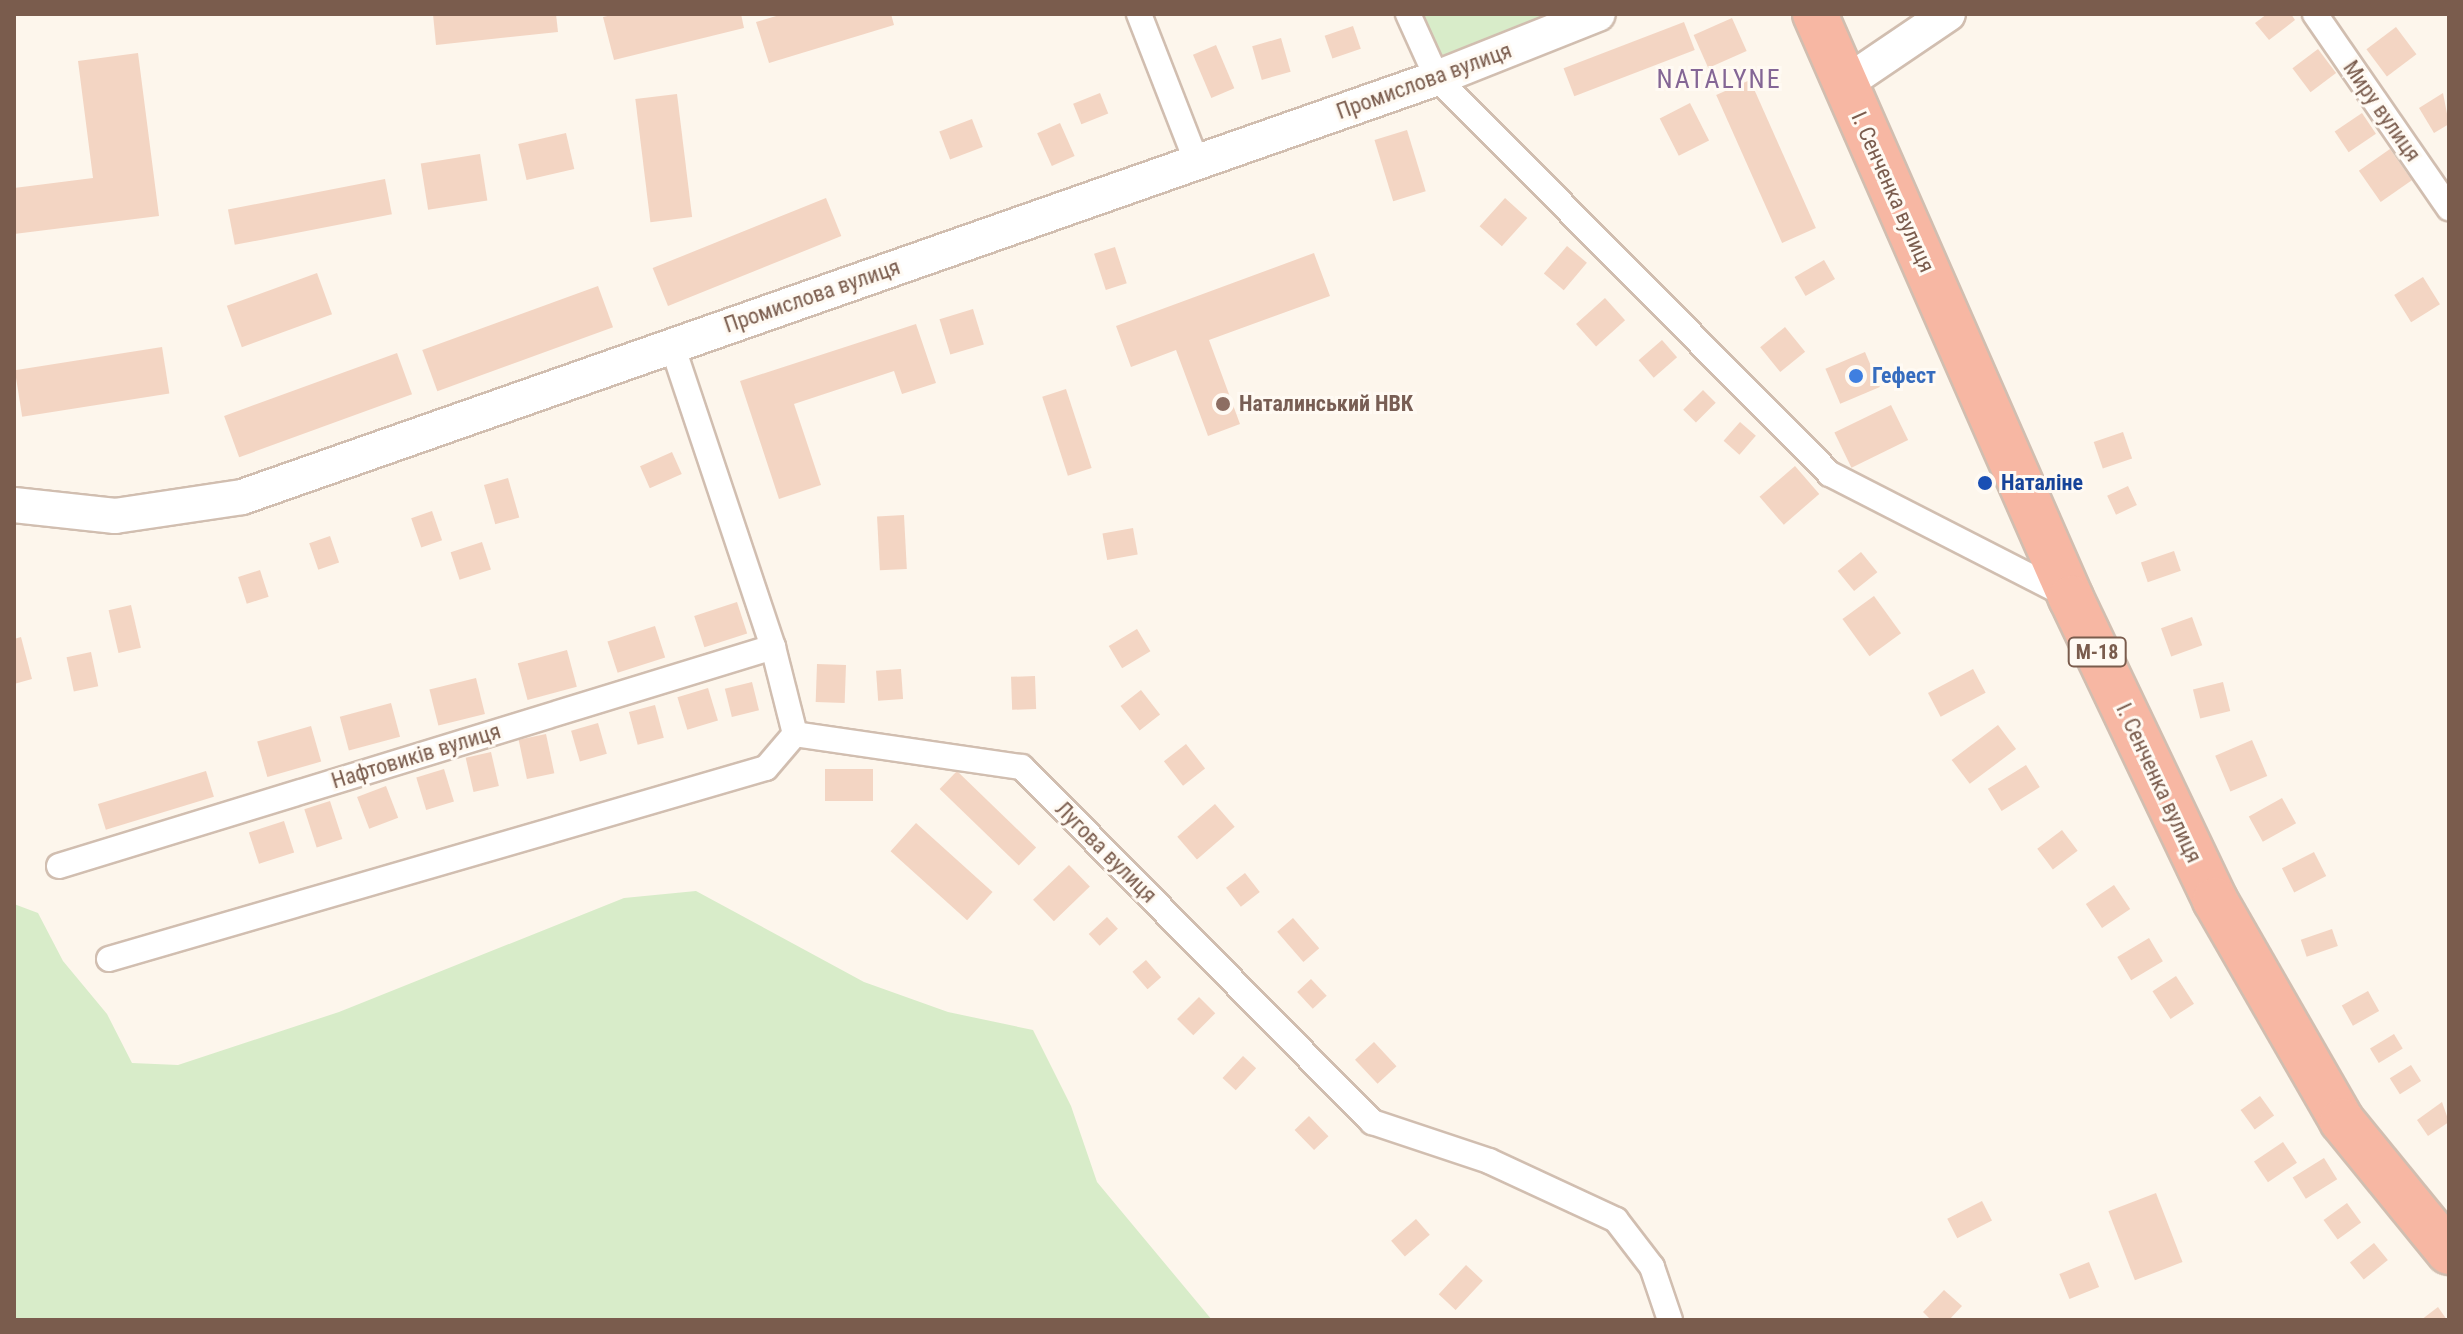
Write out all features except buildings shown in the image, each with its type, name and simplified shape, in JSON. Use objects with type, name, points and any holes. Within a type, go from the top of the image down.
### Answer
[{"type":"highway","name":"І. Сенченка вулиця","points":[[1815,14],[2071,598],[2215,900],[2297,1051],[2342,1121],[2449,1252]]},
{"type":"street","points":[[1139,14],[1197,163]]},
{"type":"street","points":[[1408,14],[1437,78],[1830,474],[2071,598]]},
{"type":"street","name":"Промислова вулиця","points":[[14,505],[115,516],[242,497],[1437,78],[1598,14]]},
{"type":"street","points":[[1846,83],[1948,14]]},
{"type":"street","name":"Миру вулиця","points":[[2315,14],[2449,208]]},
{"type":"street","points":[[109,959],[766,768],[795,734],[773,647],[672,345]]},
{"type":"street","name":"Нафтовиків вулиця","points":[[59,866],[773,647]]},
{"type":"street","name":"Лугова вулиця","points":[[795,734],[1022,767],[1372,1122],[1489,1161],[1616,1220],[1652,1267],[1670,1320]]},
{"type":"green space","points":[[1408,14],[1598,14],[1437,78]]},
{"type":"green space","points":[[696,891],[864,982],[948,1012],[1033,1030],[1071,1106],[1097,1182],[1212,1320],[14,1320],[14,904],[38,913],[63,961],[107,1014],[132,1063],[178,1065],[339,1012],[624,898]]},
{"type":"place","name":"Гефест","points":[[1856,376]]},
{"type":"place","name":"Наталинський НВК","points":[[1223,404]]},
{"type":"place","name":"Наталіне","points":[[1985,483]]},
{"type":"district","name":"NATALYNE","points":[[1719,80]]}]
